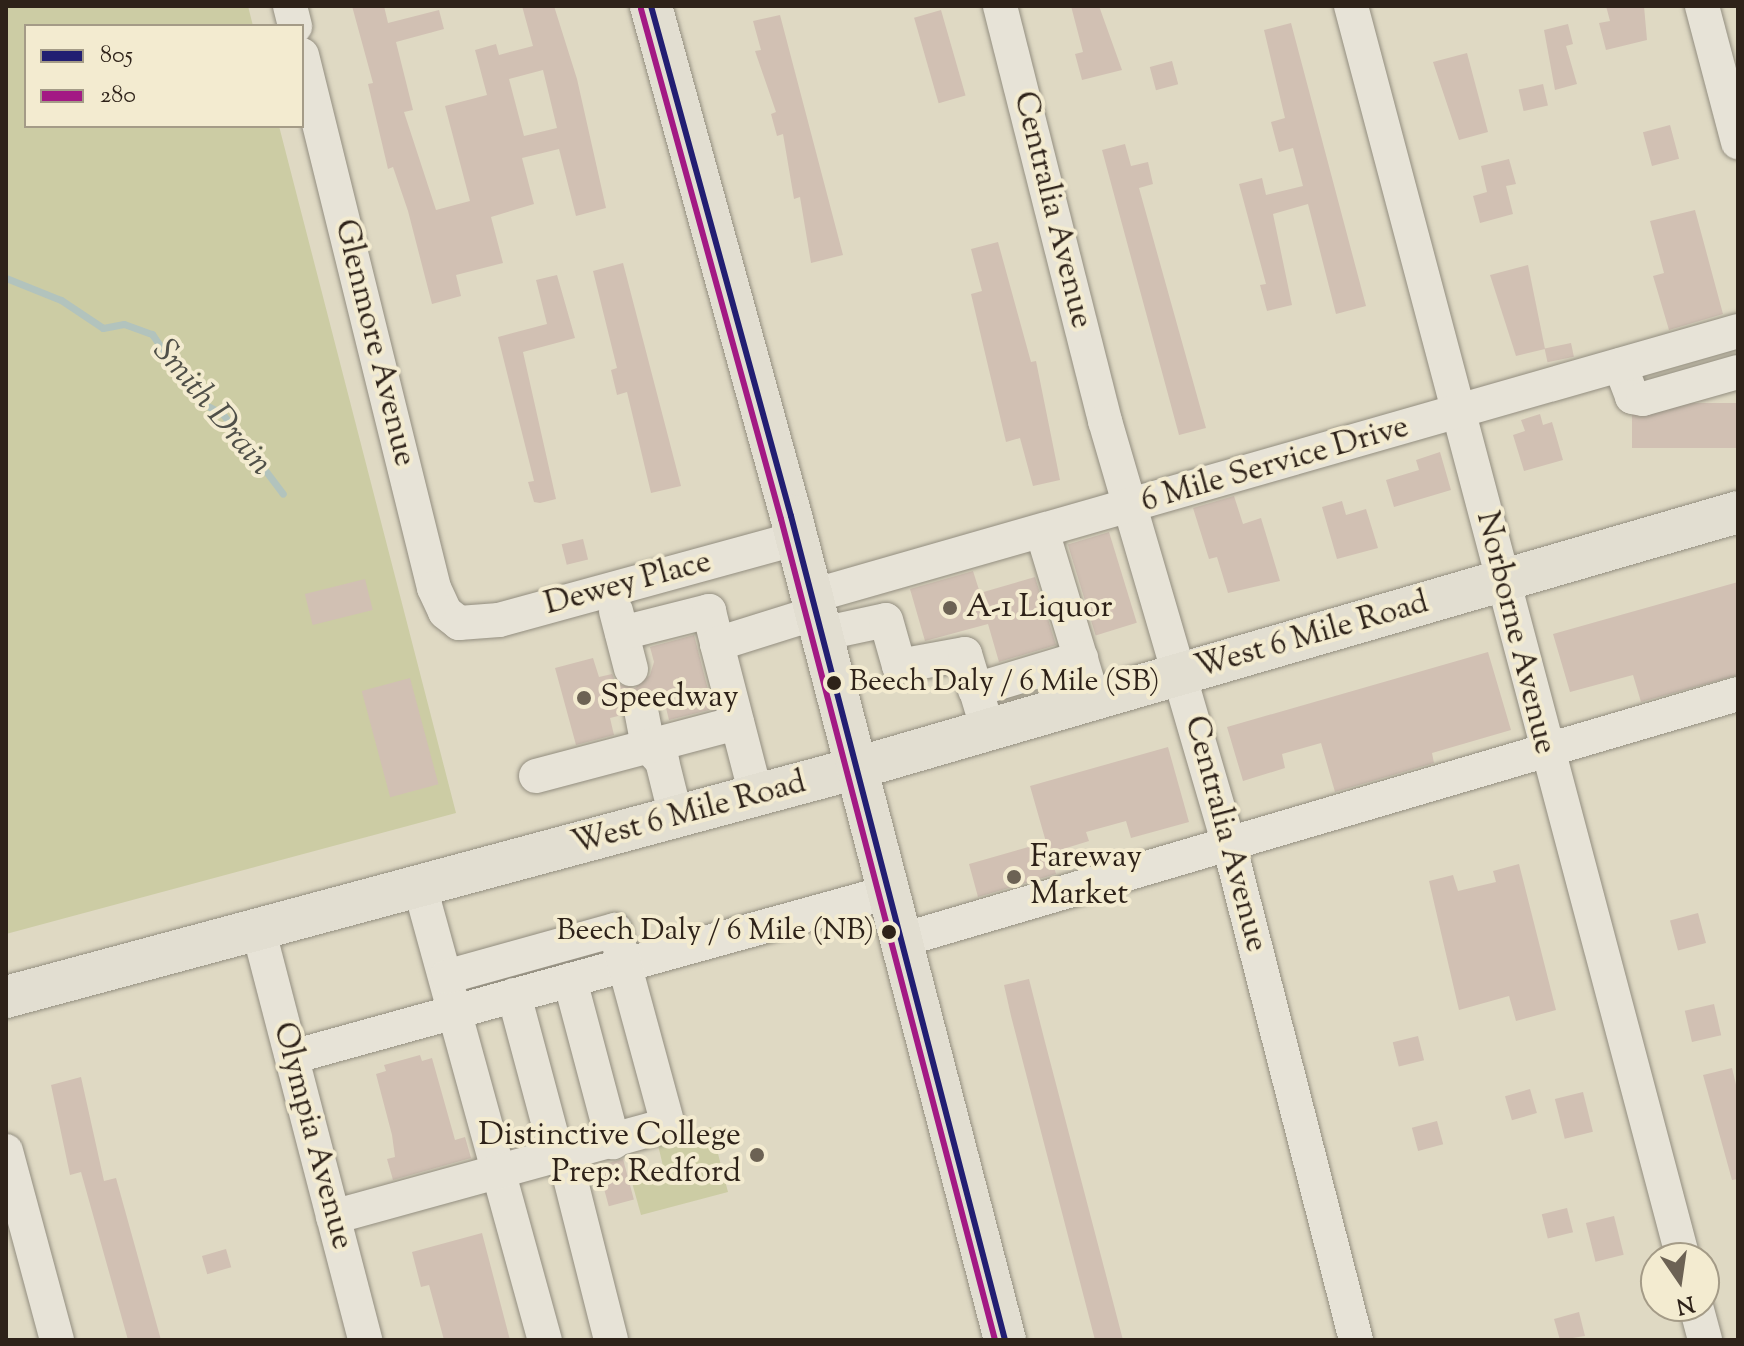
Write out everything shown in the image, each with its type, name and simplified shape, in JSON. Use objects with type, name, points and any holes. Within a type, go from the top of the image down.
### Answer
[{"type":"main road","points":[[651,6],[857,768],[1005,1340]]},
{"type":"main road","name":"West 6 Mile Road","points":[[6,997],[259,932],[857,768],[1738,512]]},
{"type":"street","name":"Centralia Avenue","points":[[1000,6],[1130,506],[1229,844],[1356,1340]]},
{"type":"street","name":"Norborne Avenue","points":[[1351,6],[1545,751],[1679,1242]]},
{"type":"street","points":[[1702,6],[1738,142]]},
{"type":"street","name":"Glenmore Avenue","points":[[304,63],[434,588],[445,612],[459,623]]},
{"type":"street","name":"6 Mile Service Drive","points":[[816,614],[1042,531],[1738,331]]},
{"type":"street","points":[[1620,365],[1632,397],[1643,399],[1738,372]]},
{"type":"street","points":[[1042,531],[1093,699]]},
{"type":"street","name":"Dewey Place","points":[[459,623],[499,620],[796,539]]},
{"type":"street","points":[[610,588],[631,669]]},
{"type":"street","points":[[622,633],[709,611],[756,795]]},
{"type":"street","points":[[717,644],[816,614],[886,620],[899,666],[965,654],[988,730]]},
{"type":"street","points":[[975,690],[1081,658]]},
{"type":"street","points":[[902,940],[1738,694]]},
{"type":"street","points":[[641,710],[648,746],[662,761],[676,817]]},
{"type":"street","points":[[536,776],[737,723]]},
{"type":"street","points":[[420,887],[502,1169],[545,1340]]},
{"type":"street","points":[[292,1057],[889,892]]},
{"type":"street","points":[[333,1217],[480,1180],[502,1169],[668,1125],[615,930],[446,977]]},
{"type":"street","name":"Olympia Avenue","points":[[259,932],[365,1340]]},
{"type":"street","points":[[570,980],[613,1142]]},
{"type":"street","points":[[514,995],[611,1340]]},
{"type":"street","points":[[6,1151],[57,1340]]},
{"type":"green space","points":[[6,6],[248,6],[252,24],[24,24],[24,128],[280,128],[456,813],[6,934]]},
{"type":"green space","points":[[711,1127],[728,1192],[641,1215],[631,1179],[664,1170],[657,1141]]},
{"type":"building","points":[[352,6],[384,6],[388,23],[439,10],[444,29],[396,42],[413,110],[404,112],[436,210],[470,201],[445,106],[487,95],[475,50],[496,44],[499,55],[533,46],[522,6],[554,6],[577,79],[606,208],[576,216],[559,149],[522,158],[534,204],[491,217],[503,263],[456,275],[461,296],[432,304],[408,211],[393,167],[388,169],[368,84],[373,83]],"holes":[[[543,70],[557,128],[524,136],[509,79]]]},
{"type":"building","points":[[1071,6],[1099,6],[1122,70],[1082,80],[1075,54],[1083,52]]},
{"type":"building","points":[[1606,6],[1644,6],[1647,40],[1606,50],[1599,23],[1610,21]]},
{"type":"building","points":[[941,10],[966,96],[939,103],[914,18]]},
{"type":"building","points":[[780,15],[843,255],[811,263],[800,197],[794,199],[783,134],[777,136],[771,114],[776,112],[755,51],[761,50],[753,21]]},
{"type":"building","points":[[1291,23],[1366,306],[1336,314],[1308,204],[1273,214],[1292,305],[1267,311],[1260,285],[1266,284],[1239,184],[1262,178],[1266,195],[1303,186],[1293,148],[1279,152],[1271,122],[1285,118],[1264,30]]},
{"type":"building","points":[[1568,24],[1573,44],[1566,46],[1577,84],[1555,90],[1544,30]]},
{"type":"building","points":[[1467,53],[1488,132],[1459,140],[1433,62]]},
{"type":"building","points":[[1172,61],[1178,84],[1156,90],[1150,67]]},
{"type":"building","points":[[1543,84],[1548,105],[1524,111],[1519,90]]},
{"type":"building","points":[[1670,125],[1679,159],[1652,166],[1643,132]]},
{"type":"building","points":[[1125,144],[1131,166],[1148,162],[1153,184],[1139,188],[1206,428],[1179,435],[1102,150]]},
{"type":"building","points":[[1509,159],[1516,184],[1506,186],[1513,214],[1480,223],[1473,196],[1487,192],[1481,166]]},
{"type":"building","points":[[1695,210],[1723,314],[1669,330],[1653,276],[1664,273],[1650,221]]},
{"type":"building","points":[[998,242],[1031,362],[1036,361],[1060,480],[1033,486],[1020,438],[1006,442],[971,294],[982,291],[971,249]]},
{"type":"building","points":[[623,263],[681,486],[651,493],[627,392],[617,395],[611,370],[617,368],[593,271]]},
{"type":"building","points":[[1528,265],[1545,349],[1516,356],[1490,275]]},
{"type":"building","points":[[557,275],[575,338],[523,352],[556,499],[540,503],[534,502],[528,482],[534,481],[498,337],[547,324],[536,280]]},
{"type":"building","points":[[1571,343],[1574,357],[1548,362],[1545,349]]},
{"type":"building","points":[[1632,403],[1738,403],[1738,448],[1632,448]]},
{"type":"building","points":[[1540,414],[1543,425],[1552,422],[1563,460],[1524,471],[1513,435],[1525,431],[1521,420]]},
{"type":"building","points":[[1440,452],[1451,490],[1394,507],[1386,480],[1419,470],[1416,460]]},
{"type":"building","points":[[1234,496],[1243,524],[1261,518],[1280,581],[1228,593],[1217,557],[1209,559],[1193,508]]},
{"type":"building","points":[[1342,501],[1346,515],[1366,509],[1378,548],[1337,559],[1322,507]]},
{"type":"building","points":[[1109,532],[1137,623],[1096,635],[1068,545]]},
{"type":"building","points":[[583,539],[588,559],[567,565],[562,544]]},
{"type":"building","points":[[973,571],[980,593],[1035,577],[1056,645],[999,662],[988,624],[925,641],[910,589]]},
{"type":"building","points":[[365,579],[373,610],[313,625],[305,594]]},
{"type":"building","points":[[1738,582],[1738,675],[1641,702],[1633,675],[1570,692],[1553,634]]},
{"type":"building","points":[[694,635],[713,709],[669,720],[665,704],[648,691],[636,691],[622,703],[622,715],[610,718],[614,735],[576,745],[555,668],[593,658],[599,677],[612,674],[617,684],[635,688],[650,675],[654,662],[650,647]]},
{"type":"building","points":[[1488,652],[1511,730],[1432,753],[1434,763],[1335,792],[1321,743],[1282,754],[1285,768],[1243,781],[1227,727]]},
{"type":"building","points":[[410,678],[438,784],[390,797],[362,691]]},
{"type":"building","points":[[1168,747],[1189,822],[1131,838],[1126,821],[1086,832],[1089,841],[1050,853],[1056,874],[978,897],[969,864],[1046,842],[1030,786]]},
{"type":"building","points":[[1519,864],[1556,1010],[1516,1021],[1509,996],[1459,1010],[1429,881],[1453,875],[1458,891],[1496,882],[1493,871]]},
{"type":"building","points":[[1698,913],[1706,943],[1678,950],[1670,921]]},
{"type":"building","points":[[1029,979],[1123,1340],[1095,1340],[1004,985]]},
{"type":"building","points":[[1714,1004],[1721,1035],[1692,1042],[1685,1011]]},
{"type":"building","points":[[1418,1036],[1424,1060],[1399,1067],[1393,1042]]},
{"type":"building","points":[[420,1055],[422,1061],[432,1058],[455,1140],[465,1137],[471,1158],[393,1180],[387,1159],[395,1157],[392,1135],[376,1074],[386,1071],[384,1065]]},
{"type":"building","points":[[1732,1068],[1738,1093],[1738,1179],[1732,1180],[1703,1075]]},
{"type":"building","points":[[81,1077],[104,1181],[116,1178],[161,1340],[128,1340],[81,1172],[70,1175],[51,1085]]},
{"type":"building","points":[[1530,1089],[1537,1113],[1512,1120],[1505,1096]]},
{"type":"building","points":[[1583,1092],[1593,1132],[1565,1139],[1555,1099]]},
{"type":"building","points":[[1437,1121],[1443,1144],[1418,1151],[1412,1128]]},
{"type":"building","points":[[623,1159],[634,1200],[609,1206],[598,1166]]},
{"type":"building","points":[[1567,1208],[1573,1232],[1548,1239],[1542,1214]]},
{"type":"building","points":[[1614,1216],[1624,1255],[1596,1262],[1586,1223]]},
{"type":"building","name":"Distinctive College Prep: Redford","points":[[482,1233],[510,1340],[444,1340],[429,1285],[421,1287],[412,1252]]},
{"type":"building","points":[[226,1249],[231,1267],[207,1274],[202,1256]]},
{"type":"building","points":[[1579,1312],[1585,1336],[1560,1340],[1554,1319]]},
{"type":"waterway","name":"Smith Drain","points":[[6,278],[61,300],[103,328],[124,324],[152,334],[198,401],[222,413],[283,494]]},
{"type":"transit line","name":"805","points":[[651,6],[791,516],[1005,1340]]},
{"type":"transit line","name":"280","points":[[641,9],[781,519],[995,1340]]},
{"type":"place","name":"A-1 Liquor","points":[[950,608]]},
{"type":"place","name":"Beech Daly / 6 Mile (SB)","points":[[834,683]]},
{"type":"place","name":"Speedway","points":[[584,698]]},
{"type":"place","name":"Fareway Market","points":[[1014,877]]},
{"type":"place","name":"Beech Daly / 6 Mile (NB)","points":[[889,932]]},
{"type":"place","name":"Distinctive College Prep: Redford","points":[[757,1155]]}]
